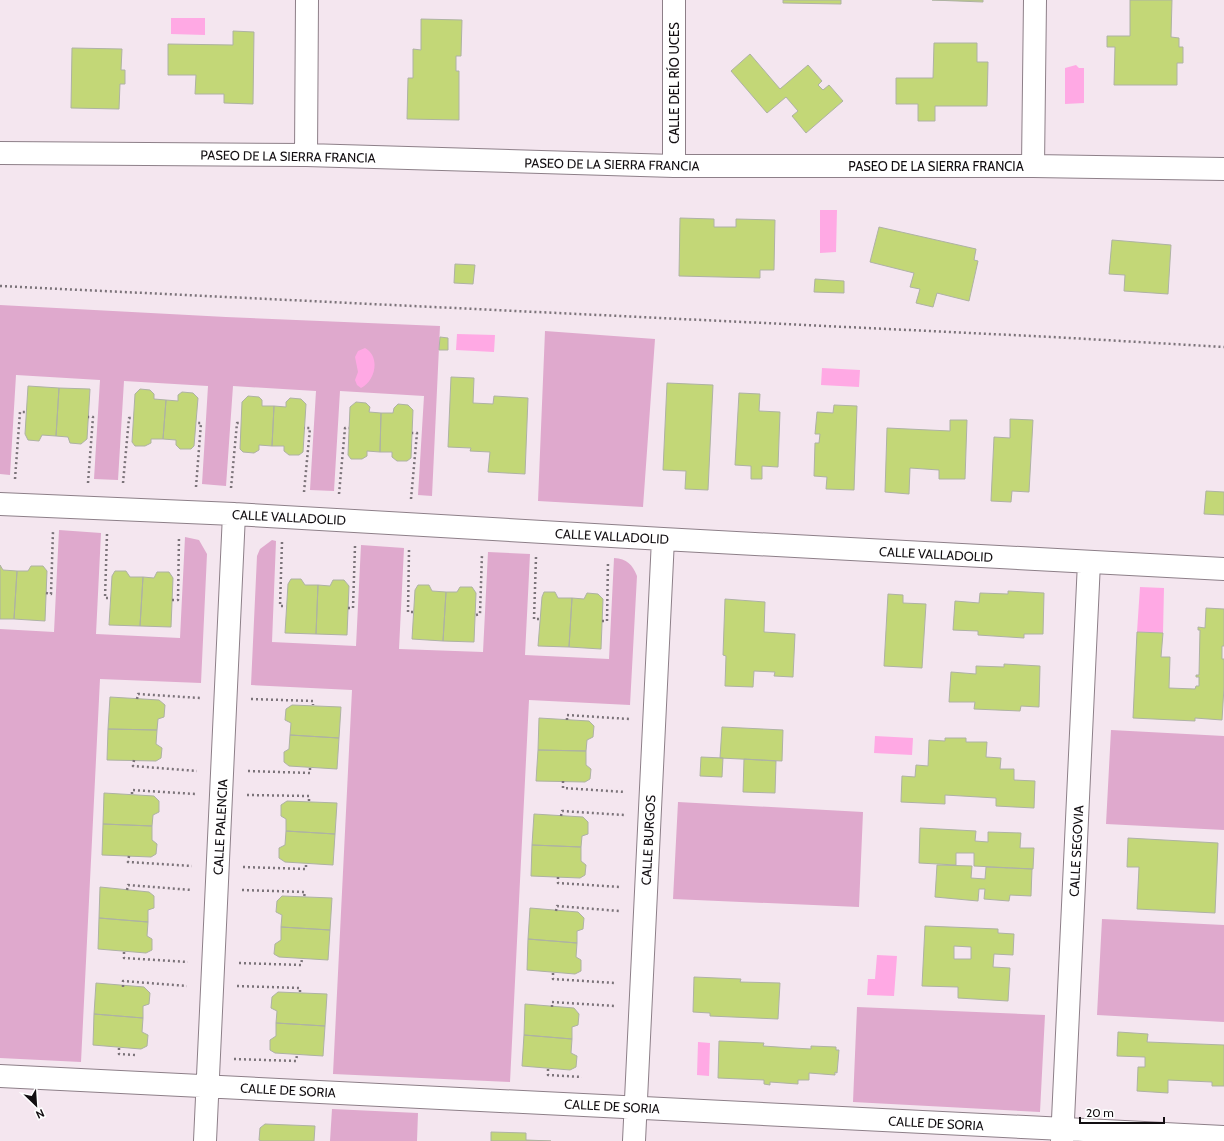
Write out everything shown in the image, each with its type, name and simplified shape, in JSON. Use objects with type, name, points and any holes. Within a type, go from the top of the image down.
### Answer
[{"type":"street","points":[[306,155],[307,0]]},
{"type":"street","name":"CALLE DEL RÍO UCES","points":[[674,0],[674,166]]},
{"type":"street","points":[[1033,166],[1035,0]]},
{"type":"street","name":"PASEO DE LA SIERRA FRANCIA","points":[[0,153],[306,155],[674,166],[1033,166],[1224,169]]},
{"type":"street","name":"CALLE VALLADOLID","points":[[0,504],[234,514],[1224,569]]},
{"type":"street","name":"CALLE PALENCIA","points":[[205,1141],[234,514]]},
{"type":"street","name":"CALLE BURGOS","points":[[634,1141],[663,539]]},
{"type":"street","name":"CALLE SEGOVIA","points":[[1062,1135],[1090,562]]},
{"type":"street","name":"CALLE DE SORIA","points":[[0,1076],[635,1107],[1062,1135],[1224,1137]]},
{"type":"path","points":[[0,286],[1224,347]]},
{"type":"path","points":[[15,480],[20,412],[27,412]]},
{"type":"path","points":[[88,417],[93,417],[88,484]]},
{"type":"path","points":[[123,486],[128,418],[132,418]]},
{"type":"path","points":[[196,423],[201,423],[196,489]]},
{"type":"path","points":[[231,491],[237,423],[241,423]]},
{"type":"path","points":[[304,428],[310,428],[304,495]]},
{"type":"path","points":[[339,497],[344,428],[349,428]]},
{"type":"path","points":[[411,500],[417,433],[412,433]]},
{"type":"path","points":[[46,594],[51,594],[53,527]]},
{"type":"path","points":[[107,529],[105,598],[111,598]]},
{"type":"path","points":[[172,600],[178,600],[180,532]]},
{"type":"path","points":[[282,537],[280,606],[286,606]]},
{"type":"path","points":[[348,608],[353,608],[355,541]]},
{"type":"path","points":[[409,544],[408,612],[414,612]]},
{"type":"path","points":[[476,615],[480,614],[482,551]]},
{"type":"path","points":[[536,555],[534,619],[540,619]]},
{"type":"path","points":[[602,621],[607,621],[608,558]]},
{"type":"path","points":[[137,699],[138,694],[203,698]]},
{"type":"path","points":[[246,699],[314,700],[313,705]]},
{"type":"path","points":[[566,720],[567,715],[633,719]]},
{"type":"path","points":[[134,760],[133,766],[200,771]]},
{"type":"path","points":[[243,771],[310,773],[310,767]]},
{"type":"path","points":[[563,781],[563,788],[629,792]]},
{"type":"path","points":[[132,794],[132,790],[198,794]]},
{"type":"path","points":[[242,795],[309,796],[309,801]]},
{"type":"path","points":[[561,816],[562,811],[628,815]]},
{"type":"path","points":[[129,856],[128,862],[195,867]]},
{"type":"path","points":[[239,867],[306,869],[306,863]]},
{"type":"path","points":[[558,877],[558,883],[624,888]]},
{"type":"path","points":[[127,890],[128,885],[194,890]]},
{"type":"path","points":[[238,891],[305,892],[304,897]]},
{"type":"path","points":[[556,911],[557,906],[624,911]]},
{"type":"path","points":[[124,952],[124,958],[190,962]]},
{"type":"path","points":[[234,963],[301,965],[302,959]]},
{"type":"path","points":[[553,973],[553,979],[620,983]]},
{"type":"path","points":[[123,987],[123,981],[189,986]]},
{"type":"path","points":[[233,986],[300,988],[300,993]]},
{"type":"path","points":[[552,1007],[552,1002],[619,1007]]},
{"type":"path","points":[[119,1048],[119,1054],[140,1055]]},
{"type":"path","points":[[230,1059],[296,1061],[297,1055]]},
{"type":"path","points":[[548,1069],[548,1075],[584,1077]]},
{"type":"shaded area","points":[[171,18],[205,18],[205,35],[171,34]]},
{"type":"shaded area","points":[[1076,65],[1079,68],[1084,68],[1084,103],[1065,104],[1065,68]]},
{"type":"shaded area","points":[[820,210],[837,210],[836,252],[820,253]]},
{"type":"shaded area","points":[[0,305],[226,317],[440,326],[432,496],[418,495],[424,396],[340,391],[334,491],[310,490],[316,391],[233,386],[226,486],[202,484],[208,386],[124,381],[118,480],[94,479],[100,380],[16,375],[10,475],[0,474]]},
{"type":"shaded area","points":[[545,331],[655,339],[643,507],[538,501]]},
{"type":"shaded area","points":[[457,334],[495,335],[494,352],[456,350]]},
{"type":"shaded area","points":[[365,348],[373,357],[374,369],[370,380],[361,388],[357,385],[355,380],[358,372],[355,357],[358,351]]},
{"type":"shaded area","points":[[822,368],[860,370],[859,387],[821,385]]},
{"type":"shaded area","points":[[59,530],[101,533],[96,634],[180,638],[185,537],[199,540],[207,554],[201,683],[100,679],[81,1062],[0,1058],[0,629],[54,632]]},
{"type":"shaded area","points":[[272,540],[276,541],[272,642],[356,646],[361,545],[404,548],[399,649],[483,652],[488,552],[530,554],[525,655],[609,659],[614,558],[626,561],[633,568],[637,576],[630,705],[529,700],[510,1082],[333,1074],[352,690],[251,685],[257,556],[260,549]]},
{"type":"shaded area","points":[[1140,587],[1164,588],[1163,633],[1137,632]]},
{"type":"shaded area","points":[[1111,730],[1224,736],[1224,830],[1106,824]]},
{"type":"shaded area","points":[[875,736],[913,738],[912,755],[874,753]]},
{"type":"shaded area","points":[[678,802],[863,812],[859,907],[673,899]]},
{"type":"shaded area","points":[[1102,919],[1224,925],[1224,1022],[1097,1015]]},
{"type":"shaded area","points":[[877,955],[897,956],[894,996],[867,995],[868,979],[875,979]]},
{"type":"shaded area","points":[[857,1007],[1045,1015],[1040,1112],[853,1102]]},
{"type":"shaded area","points":[[698,1042],[710,1043],[709,1076],[697,1075]]},
{"type":"shaded area","points":[[332,1109],[418,1113],[417,1141],[330,1141]]},
{"type":"building","points":[[783,0],[841,0],[841,4],[783,3]]},
{"type":"building","points":[[932,0],[983,0],[983,2]]},
{"type":"building","points":[[1130,0],[1172,0],[1171,37],[1179,38],[1179,47],[1183,47],[1183,63],[1177,63],[1177,85],[1114,85],[1115,47],[1107,47],[1107,36],[1130,36]]},
{"type":"building","points":[[421,19],[462,20],[461,56],[456,56],[456,71],[459,71],[459,120],[407,119],[408,78],[413,78],[413,49],[421,50]]},
{"type":"building","points":[[233,31],[254,32],[253,104],[224,103],[224,94],[195,94],[196,75],[168,75],[168,44],[233,45]]},
{"type":"building","points":[[934,43],[977,43],[977,62],[988,62],[987,106],[935,106],[935,121],[918,121],[918,104],[896,104],[896,78],[933,78]]},
{"type":"building","points":[[72,48],[122,49],[121,70],[125,70],[125,84],[120,84],[119,109],[71,108]]},
{"type":"building","points":[[750,54],[780,89],[808,65],[822,81],[818,85],[823,90],[829,85],[843,101],[806,133],[792,116],[798,111],[786,97],[767,113],[731,71]]},
{"type":"building","points":[[680,218],[714,219],[714,227],[736,227],[736,219],[775,220],[774,270],[760,270],[760,278],[679,276]]},
{"type":"building","points":[[879,227],[976,249],[974,260],[978,261],[969,301],[937,293],[933,307],[916,303],[920,289],[910,287],[914,273],[870,262]]},
{"type":"building","points":[[1112,240],[1171,245],[1168,294],[1124,291],[1125,275],[1109,274]]},
{"type":"building","points":[[455,264],[475,265],[473,284],[454,283]]},
{"type":"building","points":[[815,279],[844,281],[844,293],[814,292]]},
{"type":"building","points":[[440,337],[448,338],[448,350],[439,350]]},
{"type":"building","points":[[451,377],[474,378],[473,403],[493,404],[494,396],[528,398],[525,474],[488,472],[490,452],[470,451],[471,448],[448,447]]},
{"type":"building","points":[[667,383],[713,385],[708,490],[685,489],[686,471],[663,470]]},
{"type":"building","points":[[28,386],[59,388],[56,436],[42,435],[39,441],[28,440],[25,434]]},
{"type":"building","points":[[59,388],[90,389],[87,439],[81,444],[70,443],[68,437],[56,436]]},
{"type":"building","points":[[140,389],[150,390],[154,394],[154,399],[166,400],[163,439],[151,439],[151,443],[145,446],[135,446],[132,442],[135,394]]},
{"type":"building","points":[[182,392],[193,393],[198,398],[194,446],[191,449],[180,449],[176,445],[176,440],[163,439],[166,400],[178,401],[178,395]]},
{"type":"building","points":[[739,393],[760,394],[759,411],[780,412],[778,467],[762,466],[762,479],[751,479],[751,466],[735,465]]},
{"type":"building","points":[[248,396],[259,397],[262,400],[262,406],[274,406],[272,446],[259,445],[259,450],[254,453],[243,452],[240,449],[242,402]]},
{"type":"building","points":[[290,398],[301,399],[306,404],[303,452],[299,455],[289,455],[284,451],[284,446],[272,446],[274,406],[286,407],[286,402]]},
{"type":"building","points":[[356,402],[366,403],[370,407],[369,412],[381,413],[380,452],[367,451],[367,456],[362,459],[351,459],[348,455],[350,407]]},
{"type":"building","points":[[398,404],[408,405],[413,410],[411,458],[407,461],[397,461],[392,457],[392,452],[380,452],[381,413],[393,413],[394,408]]},
{"type":"building","points":[[834,405],[857,406],[854,490],[826,489],[827,477],[814,476],[815,443],[819,443],[820,434],[815,434],[817,412],[833,413]]},
{"type":"building","points":[[1010,419],[1033,420],[1029,492],[1012,491],[1011,502],[991,501],[994,437],[1010,438]]},
{"type":"building","points":[[950,420],[967,420],[965,479],[939,479],[939,470],[910,468],[909,494],[885,492],[887,428],[950,431]]},
{"type":"building","points":[[1206,491],[1224,492],[1224,515],[1204,514]]},
{"type":"building","points":[[0,565],[3,570],[17,571],[14,619],[0,619]]},
{"type":"building","points":[[31,566],[43,566],[47,571],[45,621],[14,619],[17,571],[28,571]]},
{"type":"building","points":[[115,571],[126,571],[130,577],[143,577],[140,626],[109,625],[112,576]]},
{"type":"building","points":[[157,572],[169,572],[173,578],[171,627],[140,626],[143,577],[154,578]]},
{"type":"building","points":[[291,579],[301,579],[305,585],[318,585],[316,634],[285,633],[288,584]]},
{"type":"building","points":[[333,580],[344,580],[349,586],[347,635],[316,634],[318,585],[330,586]]},
{"type":"building","points":[[418,585],[429,585],[432,591],[446,592],[443,641],[412,639],[415,590]]},
{"type":"building","points":[[460,587],[472,587],[476,593],[474,642],[443,641],[446,592],[457,592]]},
{"type":"building","points":[[1008,591],[1044,593],[1043,634],[1024,634],[1024,638],[978,635],[978,631],[953,630],[955,601],[979,603],[980,593],[1008,594]]},
{"type":"building","points":[[544,592],[555,592],[558,598],[572,598],[569,647],[538,646],[542,597]]},
{"type":"building","points":[[587,593],[598,594],[603,599],[601,649],[569,647],[572,598],[584,599]]},
{"type":"building","points":[[888,594],[903,595],[903,603],[926,604],[922,668],[884,666]]},
{"type":"building","points":[[725,599],[765,602],[764,632],[795,634],[793,677],[774,676],[775,672],[754,671],[753,687],[725,686],[726,656],[723,655]]},
{"type":"building","points":[[1206,608],[1224,609],[1224,646],[1222,646],[1222,659],[1224,659],[1224,687],[1222,720],[1195,718],[1195,721],[1133,718],[1137,632],[1163,633],[1161,657],[1170,657],[1169,688],[1195,689],[1196,686],[1199,686],[1199,677],[1196,677],[1196,675],[1199,675],[1200,630],[1198,630],[1198,627],[1205,628]]},
{"type":"building","points":[[1004,664],[1040,666],[1039,707],[1021,706],[1020,711],[974,709],[975,702],[949,702],[951,672],[976,674],[976,666],[1004,667]]},
{"type":"building","points":[[110,697],[159,700],[165,705],[164,717],[158,719],[157,730],[108,729]]},
{"type":"building","points":[[292,705],[341,707],[339,738],[290,735],[291,723],[285,720],[286,709]]},
{"type":"building","points":[[539,718],[589,721],[594,726],[593,737],[587,740],[586,751],[538,750]]},
{"type":"building","points":[[722,727],[783,730],[782,761],[720,758]]},
{"type":"building","points":[[108,729],[157,730],[156,744],[162,748],[161,758],[156,761],[107,760]]},
{"type":"building","points":[[290,735],[339,738],[337,769],[289,766],[284,762],[284,752],[289,749]]},
{"type":"building","points":[[945,738],[966,738],[966,742],[987,742],[986,757],[1001,758],[1000,769],[1014,769],[1014,780],[1035,781],[1034,808],[996,806],[996,798],[945,795],[945,804],[901,802],[902,776],[915,777],[916,765],[928,766],[929,740],[945,741]]},
{"type":"building","points":[[538,750],[586,751],[586,765],[591,769],[590,779],[585,782],[536,781]]},
{"type":"building","points":[[701,757],[723,758],[722,777],[700,776]]},
{"type":"building","points":[[744,759],[776,761],[775,793],[743,792]]},
{"type":"building","points":[[104,793],[154,796],[159,801],[159,812],[153,815],[152,826],[103,824]]},
{"type":"building","points":[[287,801],[337,803],[335,834],[286,831],[286,819],[281,816],[281,805]]},
{"type":"building","points":[[534,814],[583,817],[588,822],[588,834],[582,836],[581,847],[532,845]]},
{"type":"building","points":[[103,824],[152,826],[152,840],[157,844],[156,854],[151,857],[102,855]]},
{"type":"building","points":[[920,828],[976,831],[975,841],[988,842],[988,832],[1021,833],[1020,848],[1034,848],[1033,869],[974,866],[974,853],[956,853],[956,865],[919,863]]},
{"type":"building","points":[[286,831],[335,834],[333,865],[285,862],[279,858],[279,848],[285,845]]},
{"type":"building","points":[[1128,838],[1218,843],[1215,913],[1137,909],[1139,867],[1127,867]]},
{"type":"building","points":[[532,845],[581,847],[581,861],[586,865],[585,875],[580,878],[531,876]]},
{"type":"building","points":[[937,865],[972,866],[971,878],[985,879],[986,867],[1032,869],[1031,896],[1010,895],[1009,901],[984,899],[985,889],[979,889],[978,901],[935,897]]},
{"type":"building","points":[[100,887],[149,892],[154,896],[154,908],[148,910],[148,922],[99,918]]},
{"type":"building","points":[[282,896],[332,898],[330,930],[281,927],[282,915],[276,912],[277,901]]},
{"type":"building","points":[[530,908],[578,912],[584,918],[583,929],[577,931],[577,943],[528,939]]},
{"type":"building","points":[[99,918],[148,922],[147,936],[152,939],[152,950],[146,953],[98,949]]},
{"type":"building","points":[[925,926],[998,929],[998,933],[1014,934],[1013,955],[994,954],[993,967],[1010,968],[1008,1001],[958,998],[958,987],[922,986]],"holes":[[[954,946],[971,947],[971,959],[954,959]]]},
{"type":"building","points":[[281,927],[330,930],[328,960],[279,957],[274,954],[275,944],[281,940]]},
{"type":"building","points":[[528,939],[577,943],[576,957],[581,960],[581,971],[575,974],[527,970]]},
{"type":"building","points":[[694,977],[741,979],[740,982],[780,983],[778,1019],[710,1016],[710,1013],[693,1012]]},
{"type":"building","points":[[96,983],[144,987],[150,993],[149,1004],[143,1006],[143,1018],[94,1014]]},
{"type":"building","points":[[278,992],[327,994],[325,1026],[276,1023],[277,1011],[271,1008],[272,997]]},
{"type":"building","points":[[525,1004],[574,1008],[579,1014],[578,1025],[572,1027],[572,1039],[524,1035]]},
{"type":"building","points":[[94,1014],[143,1018],[142,1032],[148,1035],[147,1046],[141,1049],[93,1045]]},
{"type":"building","points":[[276,1023],[325,1026],[323,1056],[275,1053],[270,1050],[270,1040],[276,1036]]},
{"type":"building","points":[[1118,1032],[1148,1034],[1147,1042],[1224,1045],[1224,1086],[1212,1086],[1212,1082],[1168,1080],[1168,1093],[1137,1091],[1138,1067],[1145,1067],[1145,1057],[1117,1056]]},
{"type":"building","points":[[524,1035],[572,1039],[571,1053],[577,1056],[576,1067],[570,1070],[522,1066]]},
{"type":"building","points":[[719,1041],[764,1043],[763,1046],[811,1049],[811,1046],[836,1047],[836,1050],[839,1050],[837,1073],[835,1072],[835,1075],[809,1073],[809,1080],[798,1080],[798,1084],[770,1082],[770,1085],[764,1084],[764,1080],[718,1078]]},
{"type":"building","points":[[265,1124],[315,1126],[314,1141],[261,1141],[259,1140],[260,1128]]},
{"type":"building","points":[[491,1132],[526,1133],[526,1140],[551,1141],[491,1141]]}]
